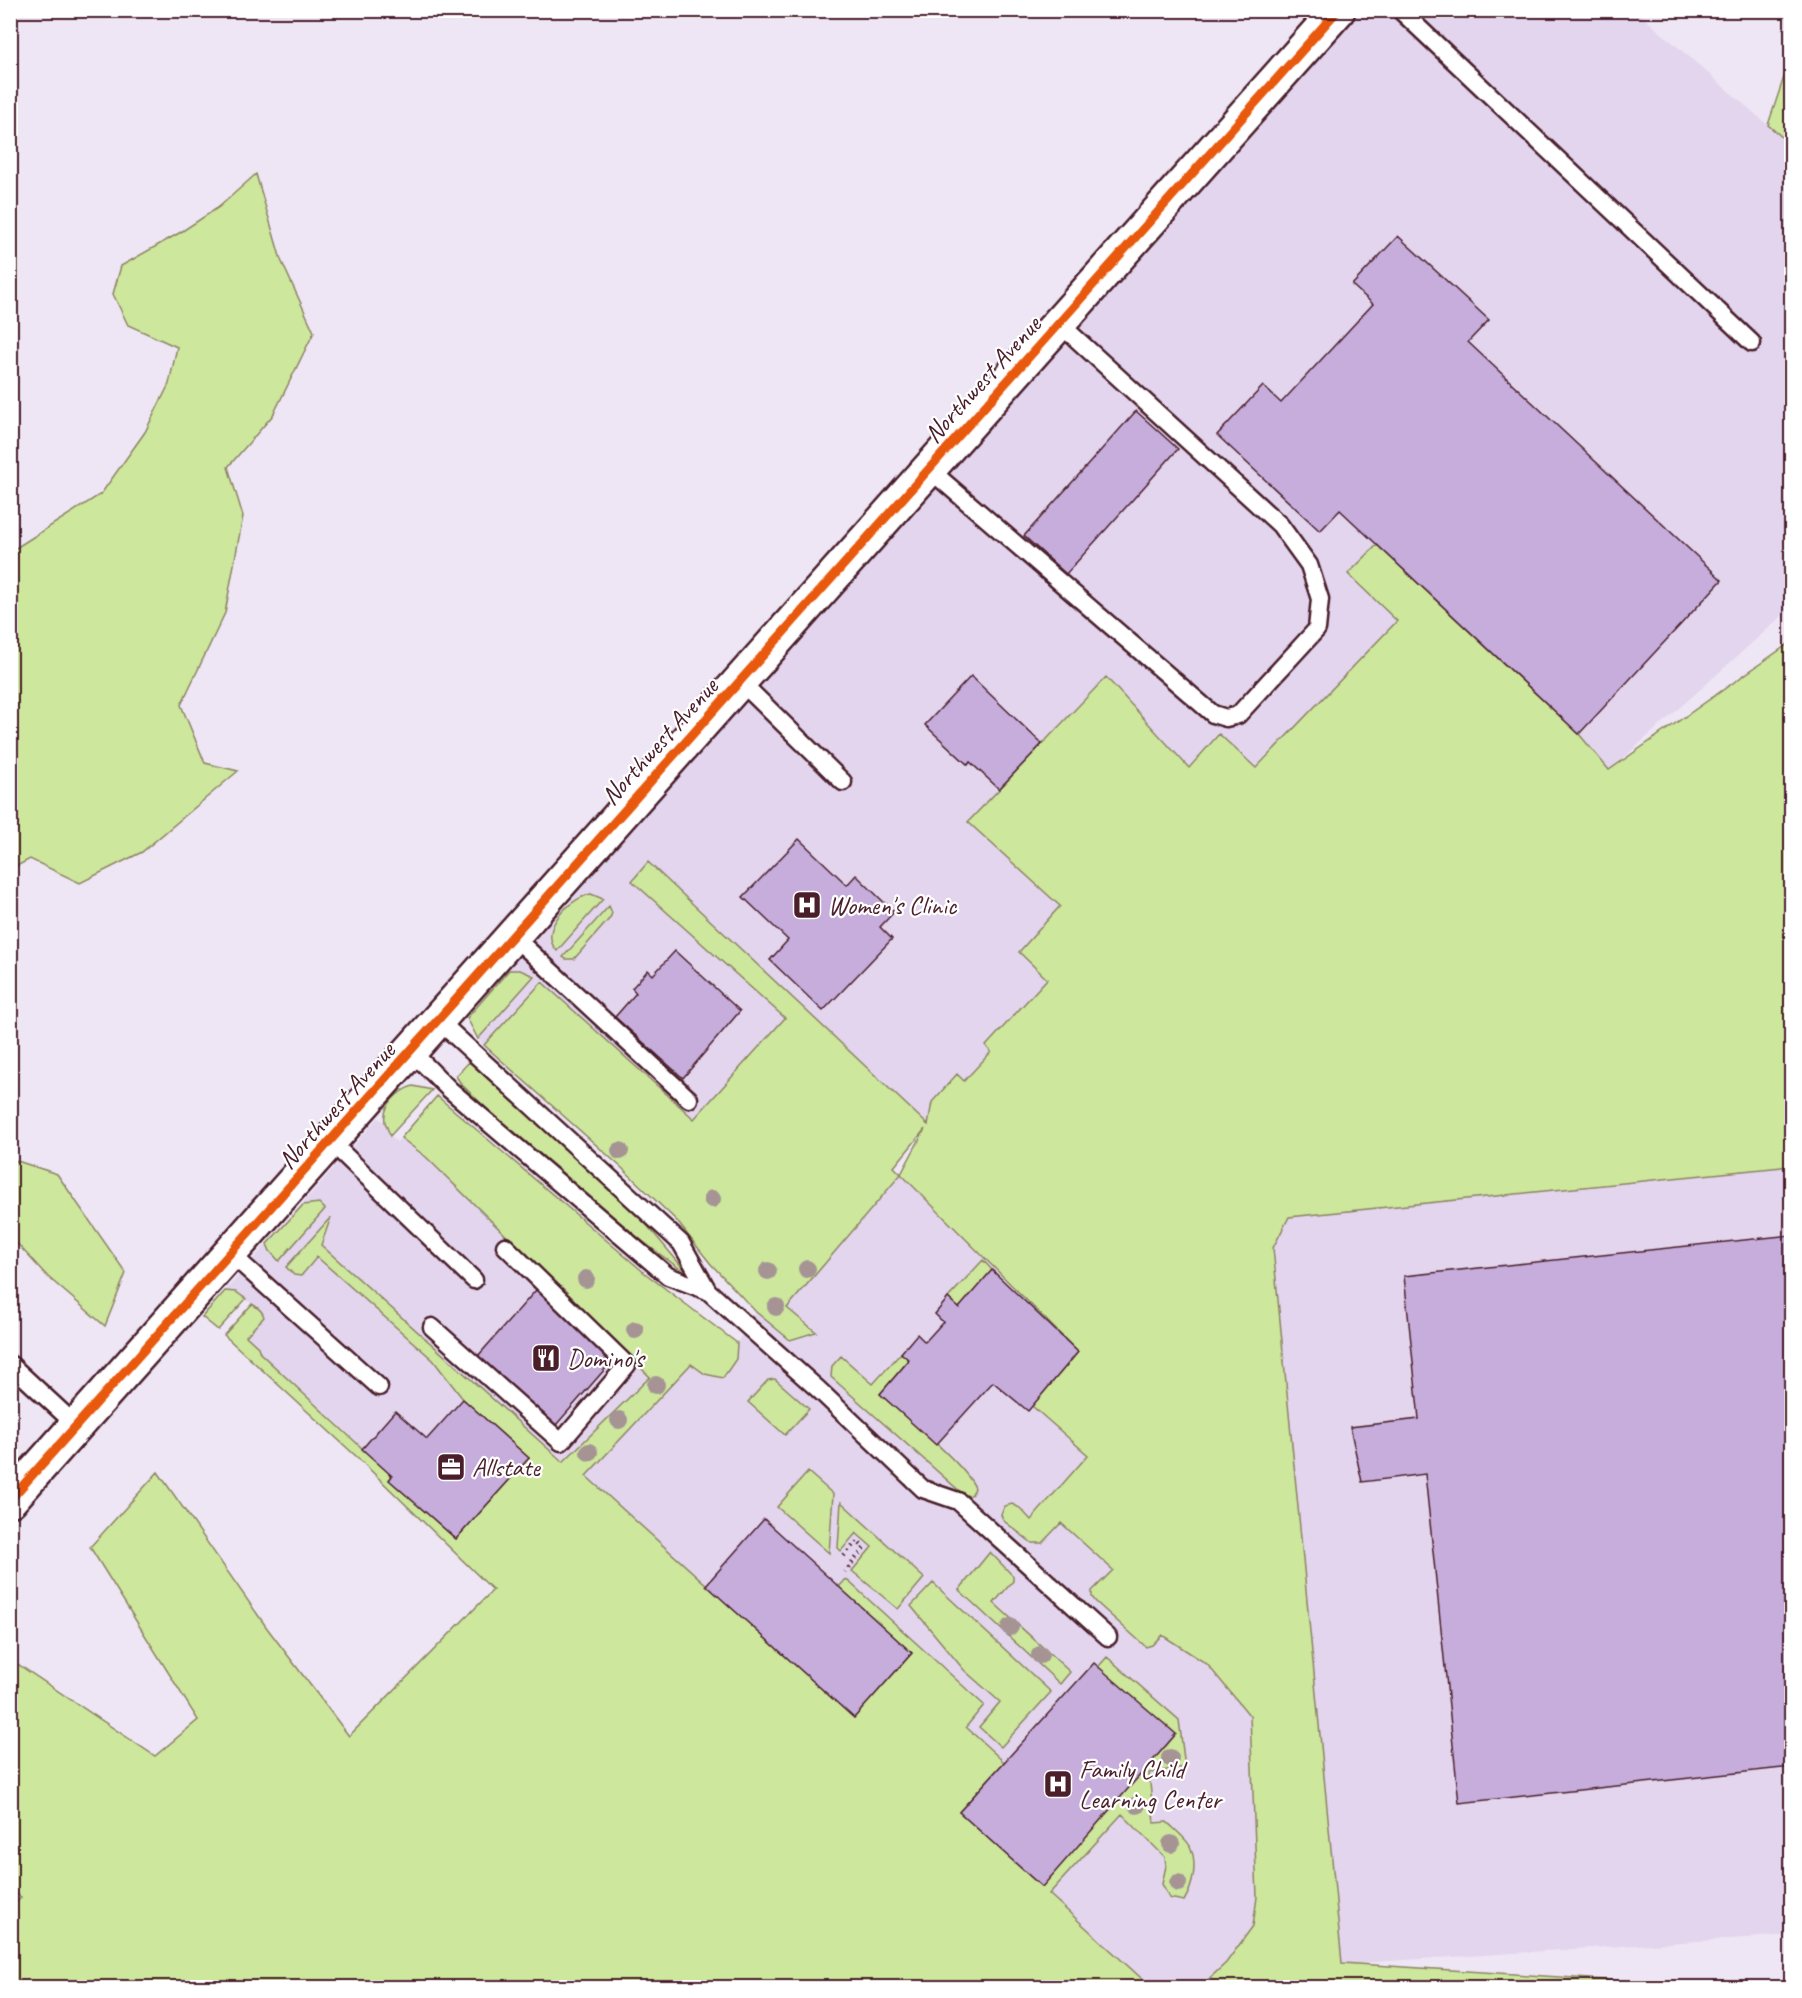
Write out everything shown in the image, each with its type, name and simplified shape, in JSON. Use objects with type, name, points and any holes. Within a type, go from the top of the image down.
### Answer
[{"type":"street","name":"Northwest Avenue","points":[[10,1500],[412,1052],[1338,10]]},
{"type":"lane","points":[[1400,10],[1752,342]]},
{"type":"lane","points":[[929,469],[1213,714],[1226,718],[1238,715],[1317,629],[1320,599],[1309,565],[1280,525],[1060,324]]},
{"type":"lane","points":[[740,681],[843,782]]},
{"type":"lane","points":[[513,936],[689,1099]]},
{"type":"lane","points":[[439,1021],[681,1243],[708,1291],[819,1390],[923,1489],[958,1501],[1108,1637]]},
{"type":"lane","points":[[412,1052],[449,1089],[668,1276],[708,1291]]},
{"type":"lane","points":[[331,1142],[474,1280]]},
{"type":"lane","points":[[432,1327],[561,1442],[627,1365],[505,1246]]},
{"type":"lane","points":[[231,1254],[379,1387]]},
{"type":"lane","points":[[10,1364],[77,1426]]},
{"type":"path","points":[[844,1556],[857,1541],[864,1548],[845,1572]]},
{"type":"shaded area","points":[[1357,11],[1636,11],[1791,145],[1791,608],[1609,771],[1579,734],[1348,574],[1397,621],[1255,768],[1190,768],[1060,906],[1047,979],[986,1046],[991,1051],[964,1081],[957,1075],[928,1126],[894,1167],[1033,1309],[1146,1297],[1250,1716],[1257,1897],[1253,1926],[1226,1963],[1200,1987],[1151,1987],[585,1476],[691,1363],[705,1374],[736,1359],[737,1343],[755,1312],[710,1263],[676,1220],[622,1168],[478,1039],[467,1018],[875,547]]},
{"type":"shaded area","points":[[378,1118],[385,1122],[390,1136],[397,1142],[401,1138],[426,1157],[650,1376],[564,1462],[528,1458],[456,1539],[389,1480],[392,1476],[260,1353],[258,1347],[246,1336],[264,1317],[256,1307],[236,1292],[225,1291]]},
{"type":"shaded area","points":[[1791,1166],[1791,1935],[1342,1964],[1273,1248],[1289,1217]]},
{"type":"green space","points":[[1791,56],[1791,145],[1768,125]]},
{"type":"green space","points":[[256,174],[281,260],[314,332],[273,415],[228,467],[243,516],[225,613],[181,705],[205,763],[238,771],[142,852],[80,883],[30,859],[11,869],[11,551],[101,494],[145,432],[169,384],[177,347],[128,325],[113,294],[121,266],[181,232],[219,207]]},
{"type":"green space","points":[[1377,545],[1579,734],[1609,770],[1791,642],[1791,1166],[1289,1217],[1273,1248],[1342,1963],[1714,1987],[1200,1987],[1226,1963],[1253,1926],[1257,1897],[1250,1716],[1207,1664],[1162,1635],[1152,1645],[1146,1647],[1096,1602],[1092,1597],[1092,1591],[1113,1570],[1061,1523],[1042,1543],[1032,1543],[1004,1521],[1001,1515],[1005,1506],[1012,1504],[1020,1508],[1031,1520],[1088,1455],[1032,1406],[1078,1352],[901,1174],[787,1308],[816,1332],[790,1340],[756,1312],[710,1263],[676,1220],[622,1168],[484,1045],[542,982],[694,1119],[785,1018],[632,881],[648,862],[928,1125],[932,1102],[957,1074],[964,1081],[991,1052],[986,1046],[1047,979],[1019,952],[1060,906],[968,822],[1106,677],[1189,768],[1219,734],[1256,768],[1397,621],[1348,574]],"holes":[[[925,1129],[901,1174],[894,1167]]]},
{"type":"green space","points":[[591,894],[603,899],[557,951],[552,943],[553,925],[566,908]]},
{"type":"green space","points":[[609,906],[612,913],[610,918],[574,959],[563,957]]},
{"type":"green space","points":[[509,970],[520,970],[534,976],[478,1039],[467,1018]]},
{"type":"green space","points":[[469,1062],[635,1211],[689,1275],[571,1184],[461,1084],[456,1076]]},
{"type":"green space","points":[[413,1086],[432,1090],[390,1136],[385,1122],[386,1110],[397,1095]]},
{"type":"green space","points":[[437,1096],[646,1274],[737,1343],[736,1359],[723,1378],[705,1374],[691,1364],[586,1476],[854,1718],[912,1653],[839,1587],[846,1579],[984,1705],[966,1727],[1004,1762],[959,1812],[1041,1886],[1098,1667],[1107,1657],[1179,1720],[1185,1767],[1149,1773],[1154,1823],[1167,1822],[1186,1840],[1194,1860],[1190,1889],[1184,1901],[1169,1898],[1162,1884],[1166,1866],[1165,1857],[1122,1814],[1049,1894],[1151,1987],[11,1987],[11,1907],[21,1898],[10,1886],[10,1659],[155,1756],[198,1720],[90,1547],[158,1472],[267,1628],[349,1736],[493,1590],[357,1457],[224,1335],[252,1304],[260,1309],[264,1317],[246,1336],[258,1347],[260,1353],[392,1476],[389,1480],[456,1539],[529,1458],[463,1399],[433,1360],[317,1257],[301,1276],[294,1275],[286,1267],[331,1217],[321,1245],[563,1462],[650,1377],[426,1157],[401,1138]]},
{"type":"green space","points":[[11,1159],[57,1174],[126,1273],[105,1326],[48,1277],[11,1237]]},
{"type":"green space","points":[[319,1203],[325,1209],[279,1261],[267,1244],[303,1205]]},
{"type":"green space","points":[[983,1260],[992,1270],[959,1308],[948,1298]]},
{"type":"green space","points":[[225,1291],[236,1292],[246,1299],[218,1330],[202,1317]]},
{"type":"green space","points":[[901,1353],[909,1360],[880,1394],[960,1467],[975,1488],[969,1496],[963,1494],[831,1377],[832,1366],[841,1356],[873,1384]]},
{"type":"green space","points":[[775,1379],[809,1409],[785,1435],[748,1402],[768,1380]]},
{"type":"green space","points":[[808,1472],[833,1494],[829,1553],[777,1507]]},
{"type":"green space","points":[[841,1502],[924,1578],[898,1609],[852,1571],[872,1547],[856,1533],[841,1551],[838,1548]]},
{"type":"green space","points":[[990,1552],[1013,1576],[1013,1581],[994,1603],[1070,1672],[1060,1684],[959,1590]]},
{"type":"green space","points":[[933,1583],[1051,1692],[1001,1747],[979,1727],[1000,1702],[964,1670],[911,1606]]},
{"type":"building","points":[[1398,236],[1489,320],[1468,342],[1722,580],[1579,734],[1340,510],[1320,531],[1217,435],[1263,386],[1281,403],[1373,304],[1352,285]]},
{"type":"building","points":[[1136,411],[1178,449],[1066,574],[1024,536]]},
{"type":"building","points":[[971,676],[1042,744],[999,789],[970,762],[968,765],[925,725]]},
{"type":"building","points":[[799,839],[847,885],[856,875],[894,912],[880,927],[892,939],[823,1011],[770,960],[788,940],[743,897]]},
{"type":"building","points":[[675,951],[740,1011],[683,1078],[615,1017],[636,993],[632,988],[648,970],[653,975]]},
{"type":"building","points":[[1792,1235],[1792,1767],[1459,1803],[1425,1474],[1362,1482],[1350,1427],[1419,1419],[1404,1276]]},
{"type":"building","points":[[992,1270],[1078,1352],[1028,1411],[993,1382],[936,1445],[880,1394],[909,1360],[901,1353],[917,1334],[925,1342],[943,1322],[935,1314],[948,1298],[959,1308]]},
{"type":"building","name":"Domino's","points":[[536,1290],[613,1360],[556,1425],[478,1356]]},
{"type":"building","name":"Allstate","points":[[463,1399],[529,1458],[456,1539],[389,1480],[392,1476],[362,1449],[395,1411],[427,1439]]},
{"type":"building","points":[[764,1519],[912,1653],[854,1718],[706,1585]]},
{"type":"building","name":"Family Child Learning Center","points":[[1094,1663],[1176,1734],[1042,1887],[959,1812]]},
{"type":"cycle path","points":[[10,1500],[1338,10]]},
{"type":"place","name":"Women's Clinic","points":[[807,905]]},
{"type":"place","name":"Domino's","points":[[546,1358]]},
{"type":"place","name":"Allstate","points":[[451,1467]]},
{"type":"place","name":"Family Child Learning Center","points":[[1058,1784]]}]
